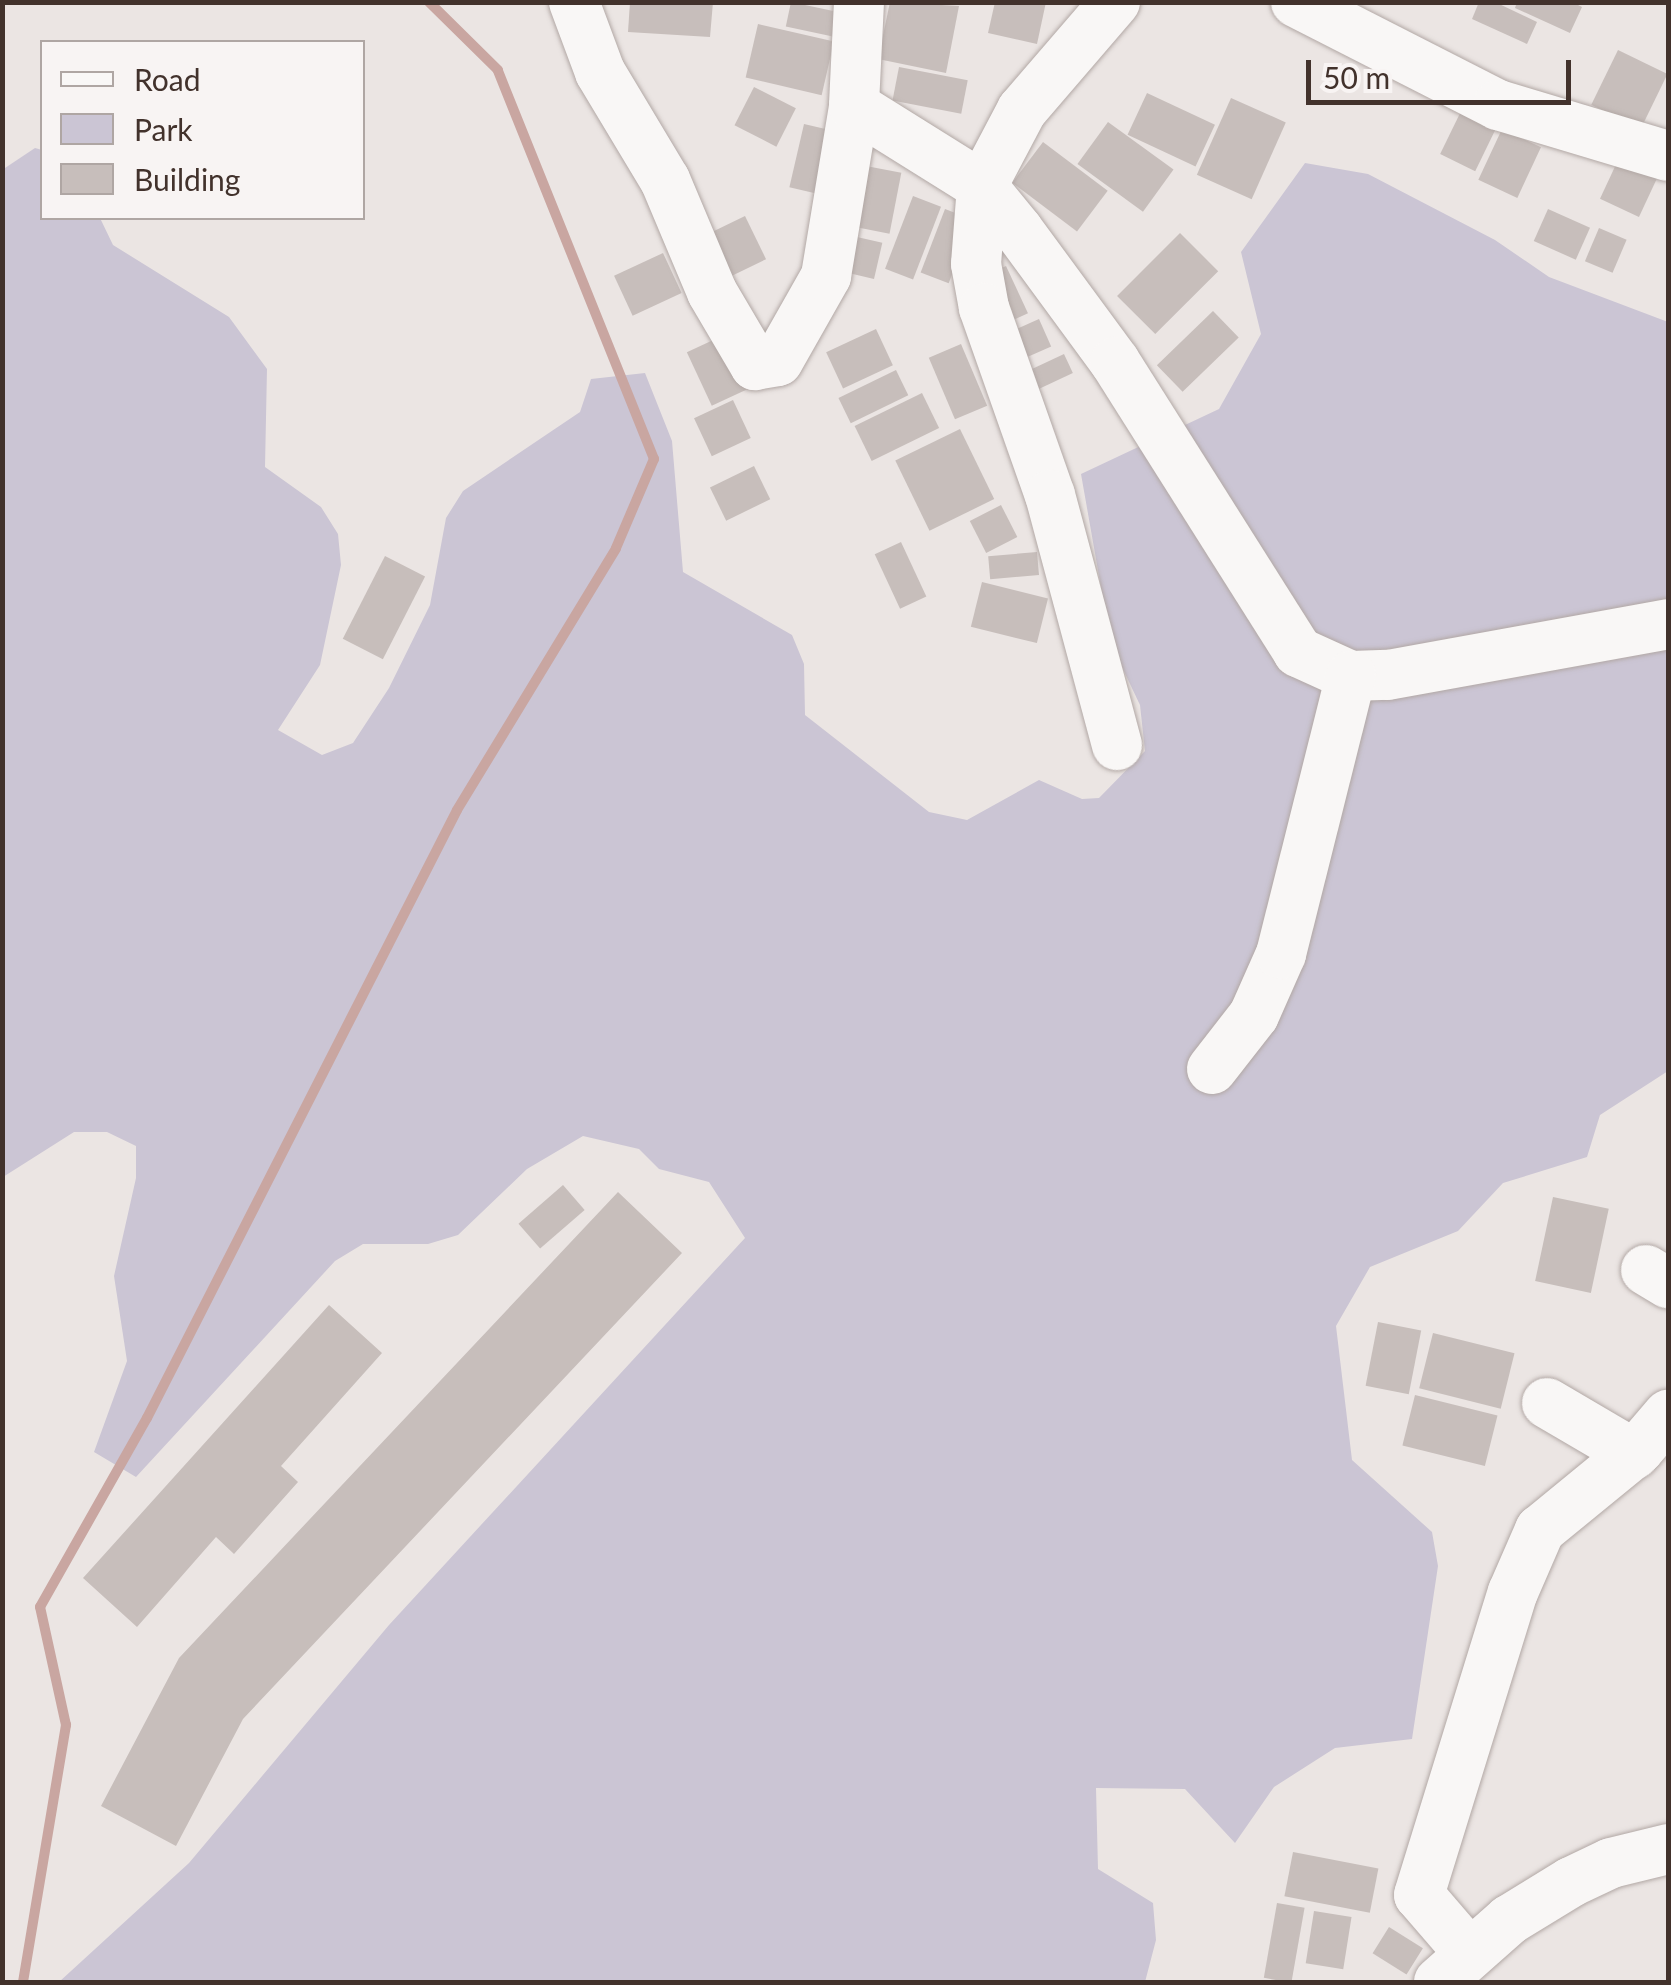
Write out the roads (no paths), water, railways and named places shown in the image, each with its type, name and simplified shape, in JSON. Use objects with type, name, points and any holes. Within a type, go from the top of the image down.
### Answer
[{"type":"street","points":[[574,2],[600,72],[665,180],[712,292],[755,365],[778,361],[826,276],[854,106],[860,2]]},
{"type":"street","points":[[1115,2],[1022,110],[982,186],[976,264],[984,308],[1050,494],[1118,746]]},
{"type":"street","points":[[1296,2],[1498,105],[1668,156]]},
{"type":"street","points":[[854,106],[982,186],[1114,362],[1278,630],[1298,652],[1350,676],[1388,675],[1668,624]]},
{"type":"street","points":[[1212,1069],[1254,1015],[1282,954],[1350,676]]},
{"type":"street","points":[[1547,1403],[1634,1454]]},
{"type":"street","points":[[1668,1415],[1634,1454],[1540,1530],[1512,1592],[1418,1894],[1454,1968],[1509,1920],[1571,1882],[1611,1864],[1668,1849]]},
{"type":"waterway","points":[[23,1982],[66,1725],[40,1607],[147,1418],[457,810],[616,548],[654,459],[498,70],[429,2]]}]
